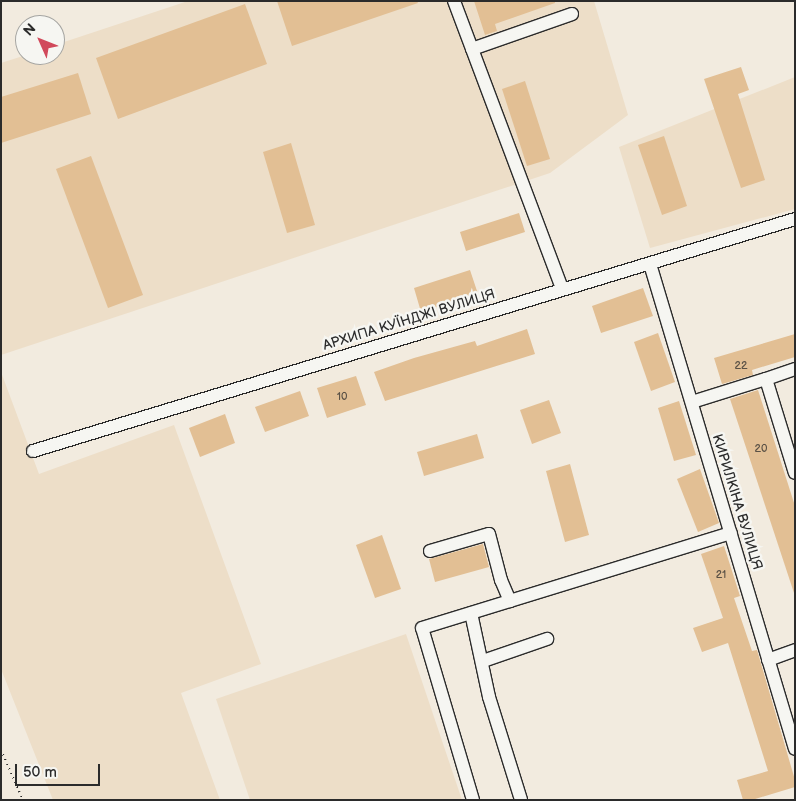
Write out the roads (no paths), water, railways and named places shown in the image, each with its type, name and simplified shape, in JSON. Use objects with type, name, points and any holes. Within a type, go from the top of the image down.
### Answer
[{"type":"street","points":[[454,1],[562,289]]},
{"type":"street","points":[[472,49],[572,14]]},
{"type":"street","name":"АРХИПА КУЇНДЖІ ВУЛИЦЯ","points":[[33,451],[795,219]]},
{"type":"street","name":"КИРИЛКІНА ВУЛИЦЯ","points":[[650,264],[795,749]]},
{"type":"street","points":[[692,402],[795,369]]},
{"type":"street","points":[[766,379],[795,473]]},
{"type":"street","points":[[473,800],[422,628],[731,533]]},
{"type":"street","points":[[430,551],[489,534],[500,580],[510,601]]},
{"type":"street","points":[[471,613],[483,661],[489,697],[521,800]]},
{"type":"street","points":[[483,661],[547,639]]},
{"type":"street","points":[[768,660],[795,650]]}]
